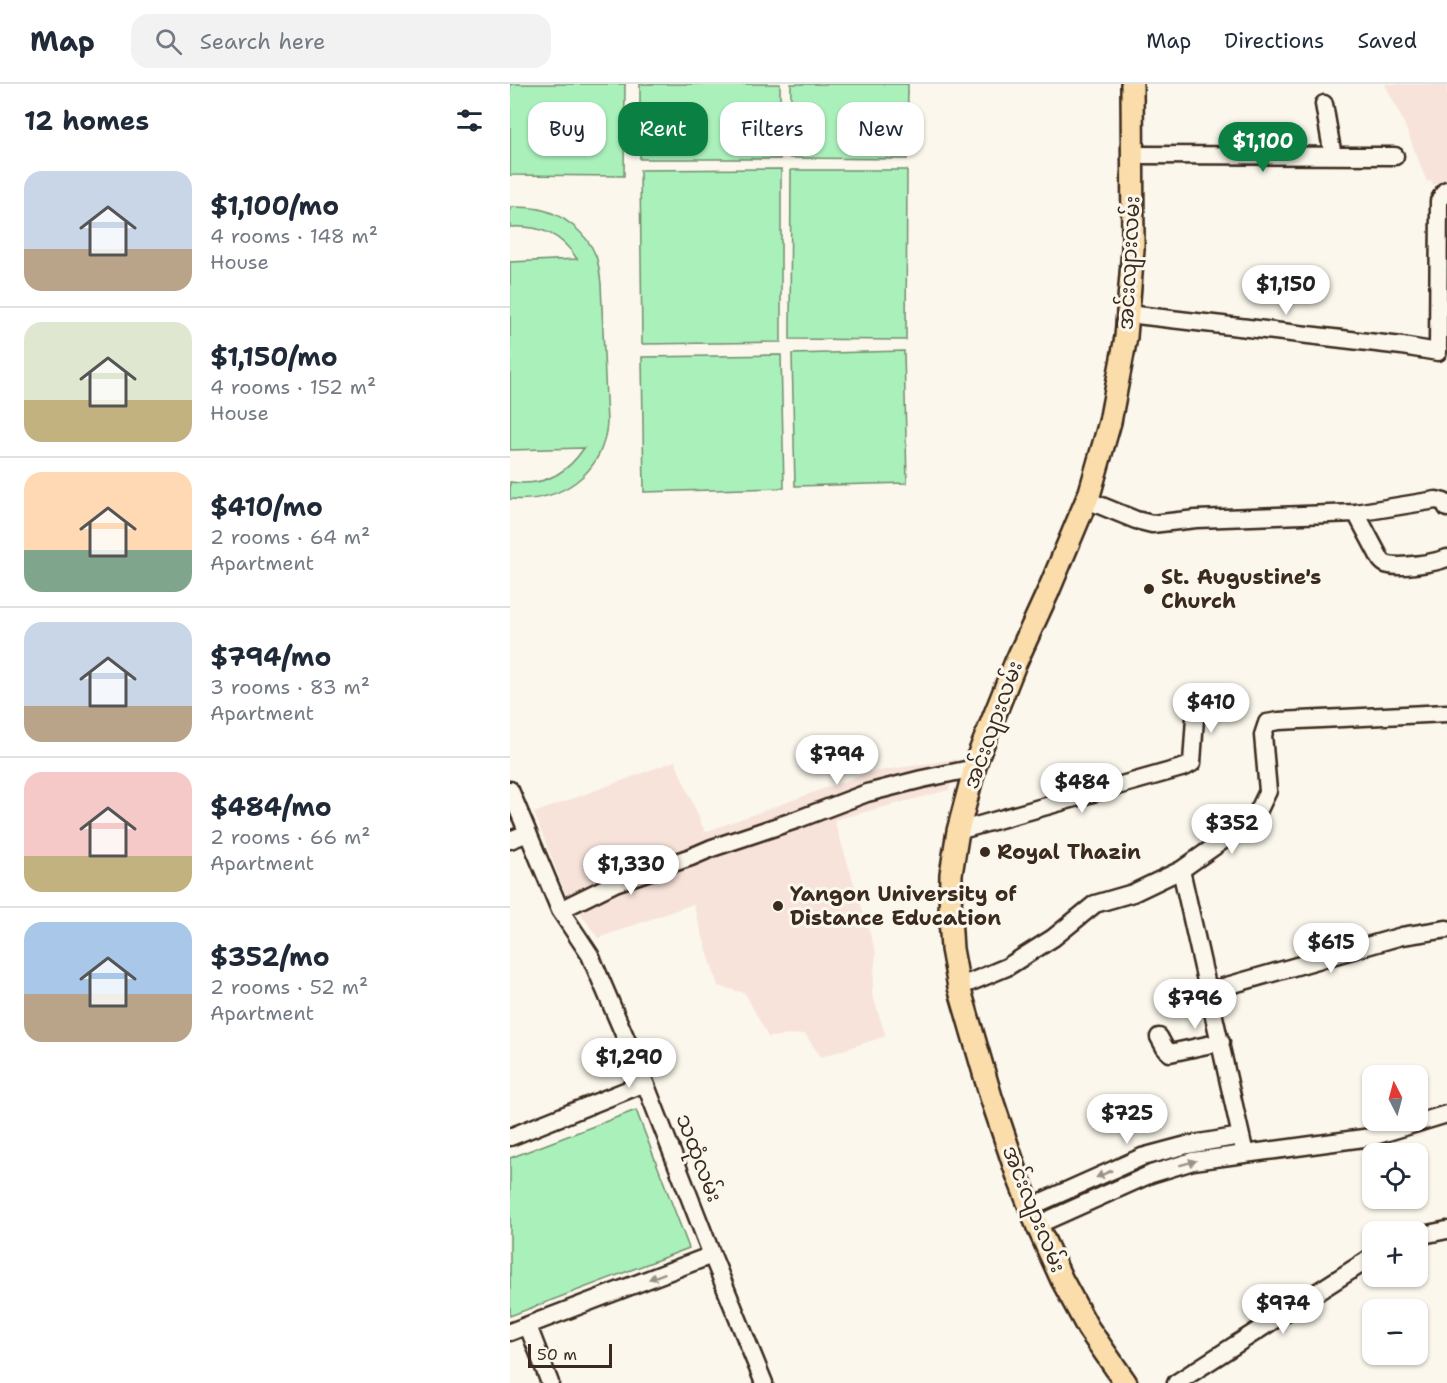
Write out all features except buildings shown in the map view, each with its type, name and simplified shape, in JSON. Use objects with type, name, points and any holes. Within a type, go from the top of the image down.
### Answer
[{"type":"main road","name":"အင်းလျားလမ်း","points":[[1126,1383],[1088,1328],[1062,1280],[1017,1177],[959,987],[952,949],[950,917],[951,874],[958,831],[980,751],[1087,500],[1110,422],[1126,337],[1133,249],[1132,84]]},
{"type":"street","points":[[1324,104],[1334,156]]},
{"type":"street","points":[[1132,155],[1395,156]]},
{"type":"street","points":[[1128,314],[1438,352],[1439,201],[1447,190]]},
{"type":"street","points":[[1087,500],[1152,524],[1196,519],[1356,513],[1436,500],[1444,502],[1447,508]]},
{"type":"street","points":[[1356,513],[1383,563],[1399,565],[1433,562],[1447,558]]},
{"type":"street","points":[[958,831],[1185,767],[1192,763],[1196,703]]},
{"type":"street","points":[[959,987],[1007,967],[1053,938],[1095,904],[1133,893],[1181,870],[1255,818],[1268,790],[1263,735],[1267,723],[1447,713]]},
{"type":"street","points":[[560,910],[615,883],[867,793],[975,768]]},
{"type":"street","name":"သထုံလမ်း","points":[[510,790],[560,910],[590,955],[645,1083],[764,1383]]},
{"type":"street","points":[[510,840],[528,833]]},
{"type":"street","points":[[1181,870],[1245,1154]]},
{"type":"street","points":[[1209,991],[1402,936],[1447,929]]},
{"type":"street","points":[[1159,1037],[1170,1053],[1221,1042]]},
{"type":"street","points":[[510,1137],[645,1083]]},
{"type":"street","points":[[1033,1216],[1193,1161],[1371,1137],[1447,1114]]},
{"type":"street","points":[[1033,1216],[1142,1158],[1187,1145],[1241,1136]]},
{"type":"street","points":[[1428,1234],[1447,1230]]},
{"type":"street","points":[[510,1332],[712,1255]]},
{"type":"street","points":[[1176,1383],[1362,1263]]},
{"type":"street","points":[[528,1326],[550,1383]]},
{"type":"shaded area","points":[[1385,84],[1447,84],[1447,178],[1433,185],[1431,180],[1427,182],[1403,121]]},
{"type":"shaded area","name":"Yangon University of Distance Education","points":[[956,759],[949,790],[834,820],[876,953],[872,994],[886,1036],[821,1057],[805,1034],[768,1037],[745,993],[718,986],[693,904],[598,938],[565,892],[534,813],[675,761],[705,832],[867,773]]},
{"type":"green space","points":[[510,84],[625,84],[625,102],[618,102],[618,156],[624,156],[624,176],[510,175]]},
{"type":"green space","points":[[640,84],[780,84],[780,102],[720,102],[720,156],[780,156],[780,159],[640,159],[640,156],[708,156],[708,102],[640,102]]},
{"type":"green space","points":[[791,84],[908,84],[908,102],[837,102],[837,156],[907,156],[907,159],[790,158],[790,156],[825,156],[825,102],[791,102]]},
{"type":"green space","points":[[781,169],[781,342],[642,344],[640,170]]},
{"type":"green space","points":[[791,170],[907,170],[906,340],[790,339]]},
{"type":"green space","points":[[510,207],[539,209],[557,215],[573,226],[587,240],[596,256],[601,284],[607,423],[604,441],[588,471],[576,482],[546,496],[528,499],[510,499],[510,482],[533,483],[552,477],[569,465],[584,448],[510,450],[510,262],[577,259],[564,243],[549,233],[531,228],[510,227]]},
{"type":"green space","points":[[904,351],[907,483],[795,486],[792,354]]},
{"type":"green space","points":[[781,355],[784,488],[644,492],[642,357]]},
{"type":"green space","points":[[636,1110],[689,1248],[510,1316],[510,1158]]},
{"type":"place","name":"St. Augustine's Church","points":[[1149,589]]},
{"type":"place","name":"Royal Thazin","points":[[985,852]]},
{"type":"place","name":"Yangon University of Distance Education","points":[[778,906]]}]
